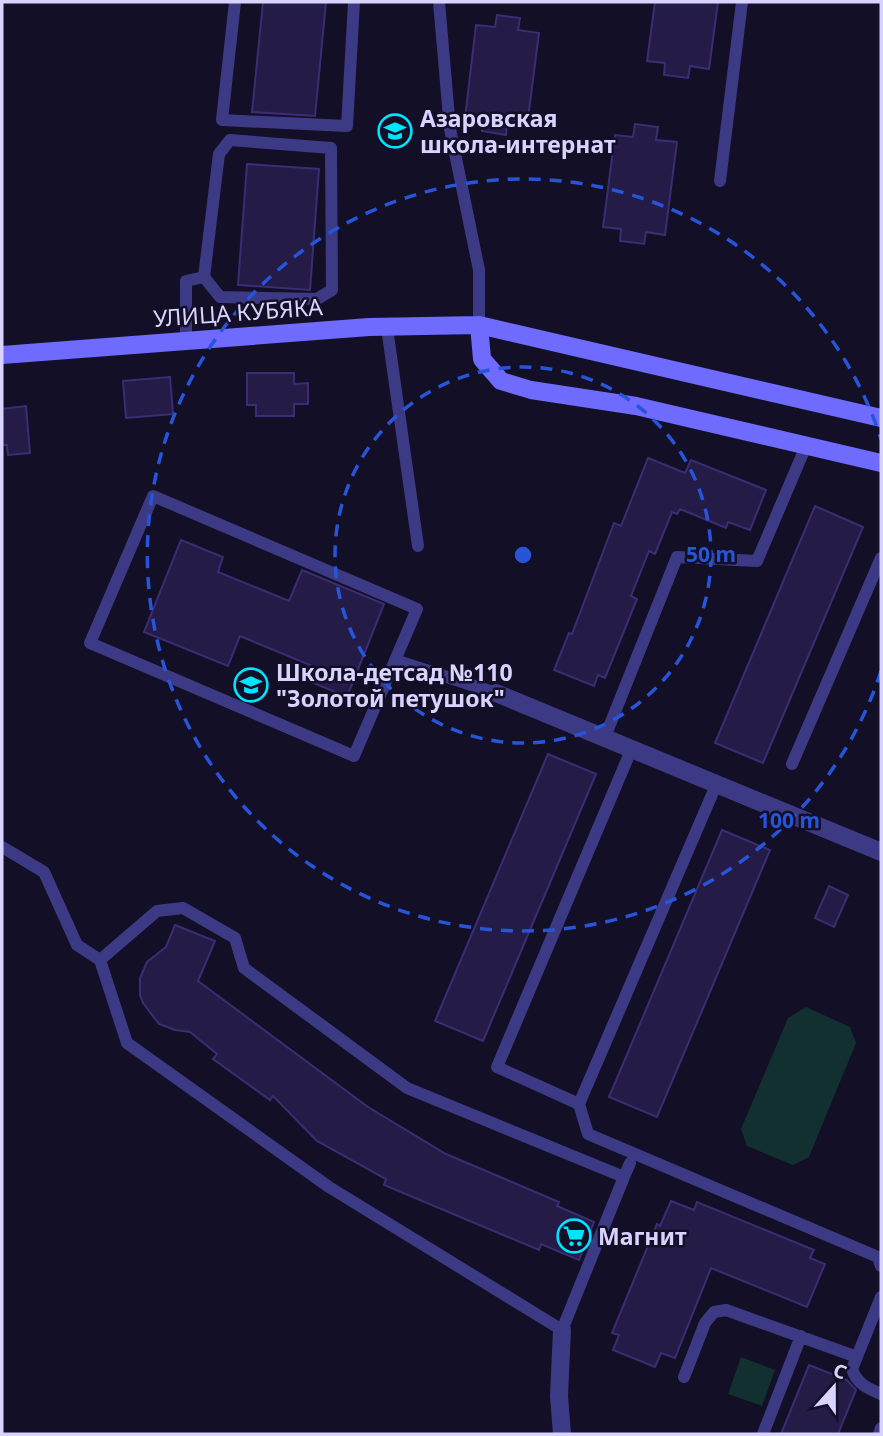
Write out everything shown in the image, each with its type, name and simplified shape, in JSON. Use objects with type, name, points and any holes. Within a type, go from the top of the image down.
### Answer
[{"type":"street","name":"УЛИЦА КУБЯКА","points":[[2,355],[387,328],[479,325],[881,418]]},
{"type":"street","points":[[479,325],[482,359],[501,381],[531,390],[636,406],[881,463]]},
{"type":"street","points":[[496,694],[881,852]]},
{"type":"street","points":[[562,1330],[559,1396],[562,1434]]},
{"type":"lane","points":[[234,2],[222,120],[347,127],[354,2]]},
{"type":"lane","points":[[439,2],[450,129],[479,270],[479,325]]},
{"type":"lane","points":[[720,181],[742,2]]},
{"type":"lane","points":[[230,140],[331,148],[332,290],[317,299],[220,298],[204,277],[219,154],[230,140]]},
{"type":"lane","points":[[186,341],[186,281],[204,277]]},
{"type":"lane","points":[[387,328],[418,546]]},
{"type":"lane","points":[[605,737],[677,557],[757,562],[806,446]]},
{"type":"lane","points":[[153,496],[417,609],[395,660],[354,756],[90,643],[153,496]]},
{"type":"lane","points":[[792,764],[881,558]]},
{"type":"lane","points":[[395,660],[496,694]]},
{"type":"lane","points":[[579,1104],[497,1068],[632,748]]},
{"type":"lane","points":[[717,783],[579,1104],[588,1134],[878,1257],[881,1266]]},
{"type":"lane","points":[[2,847],[44,872],[77,945],[100,960],[127,1043],[329,1187],[562,1330],[630,1163]]},
{"type":"lane","points":[[100,960],[157,911],[183,908],[234,938],[244,968],[407,1088],[624,1177]]},
{"type":"lane","points":[[881,1297],[852,1369],[855,1379],[864,1387],[881,1394]]},
{"type":"lane","points":[[684,1377],[705,1323],[714,1312],[726,1310],[857,1357]]},
{"type":"lane","points":[[763,1434],[801,1336]]},
{"type":"lane","points":[[879,1434],[881,1428]]},
{"type":"green space","points":[[806,1007],[850,1027],[856,1043],[809,1157],[793,1165],[747,1146],[741,1129],[788,1018]]},
{"type":"green space","points":[[741,1357],[775,1370],[762,1406],[728,1394]]},
{"type":"building","points":[[263,2],[326,2],[315,116],[252,112]]},
{"type":"building","points":[[655,2],[718,2],[709,69],[690,66],[688,78],[664,75],[665,63],[647,61]]},
{"type":"building","points":[[497,15],[520,18],[518,30],[539,33],[527,126],[507,123],[506,135],[482,131],[483,120],[465,118],[476,25],[495,27]]},
{"type":"building","points":[[635,124],[658,127],[656,140],[677,142],[665,235],[646,232],[644,244],[620,241],[621,229],[603,227],[615,135],[633,137]]},
{"type":"building","points":[[247,164],[319,169],[310,290],[238,285]]},
{"type":"building","points":[[247,373],[294,373],[294,384],[308,383],[308,404],[294,404],[294,416],[256,416],[256,405],[247,405]]},
{"type":"building","points":[[170,377],[173,414],[126,418],[123,381]]},
{"type":"building","points":[[26,406],[30,453],[8,455],[7,445],[2,445],[2,409]]},
{"type":"building","points":[[648,458],[685,473],[691,460],[766,490],[750,530],[728,522],[726,528],[680,509],[677,514],[672,512],[655,554],[649,551],[631,596],[637,599],[605,678],[598,675],[594,686],[554,670],[569,633],[572,634],[614,523],[621,526]]},
{"type":"building","points":[[815,506],[863,527],[763,763],[715,743]]},
{"type":"building","points":[[181,540],[223,557],[218,572],[289,601],[302,570],[384,604],[347,697],[304,679],[310,665],[240,636],[228,666],[144,632]]},
{"type":"building","points":[[548,754],[596,774],[483,1041],[435,1021]]},
{"type":"building","points":[[722,830],[770,850],[657,1117],[609,1097]]},
{"type":"building","points":[[829,886],[848,895],[834,927],[815,918]]},
{"type":"building","points":[[175,925],[215,941],[198,981],[368,1107],[446,1154],[559,1202],[557,1206],[594,1222],[579,1260],[541,1244],[539,1250],[384,1185],[386,1179],[317,1141],[273,1096],[270,1100],[213,1059],[217,1054],[190,1032],[159,1024],[143,1003],[140,978],[147,962],[166,947]]},
{"type":"building","points":[[671,1201],[694,1210],[697,1202],[814,1250],[810,1258],[825,1264],[807,1307],[711,1268],[675,1358],[661,1353],[655,1367],[613,1350],[619,1335],[612,1333],[657,1224],[660,1226]]},
{"type":"building","points":[[809,1365],[847,1380],[856,1390],[838,1434],[781,1434]]},
{"type":"place","name":"Азаровская школа-интернат","points":[[395,131]]},
{"type":"place","name":"Школа-детсад №110 \"Золотой петушок\"","points":[[251,685]]},
{"type":"place","name":"Магнит","points":[[574,1236]]}]
